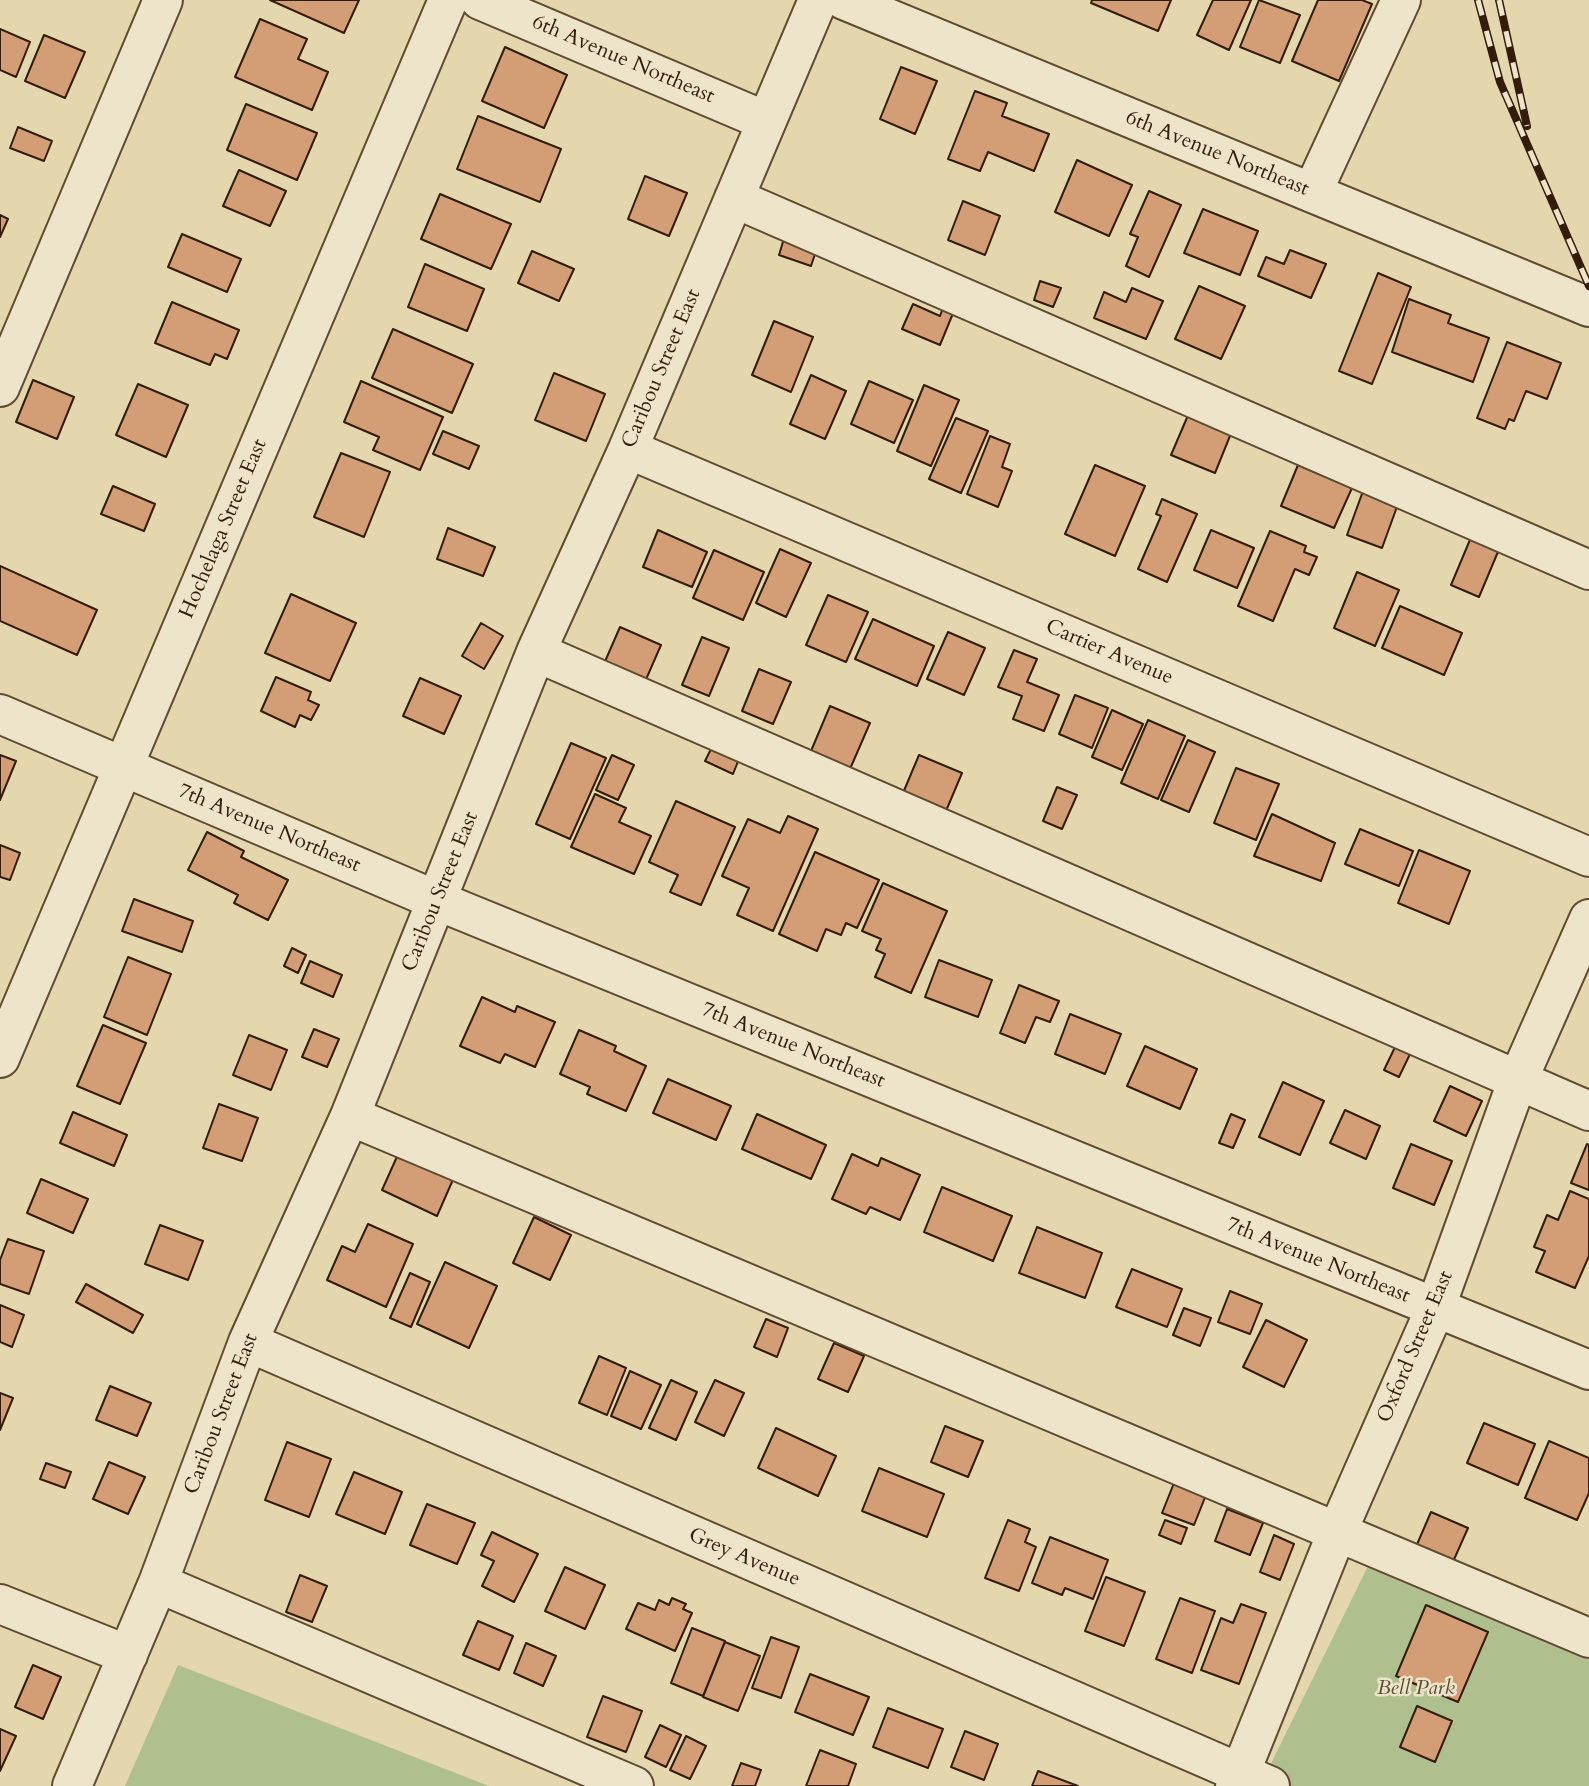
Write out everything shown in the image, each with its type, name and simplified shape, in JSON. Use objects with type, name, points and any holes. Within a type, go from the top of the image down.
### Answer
[{"type":"street","points":[[0,387],[163,0]]},
{"type":"street","name":"Hochelaga Street East","points":[[0,1058],[448,0]]},
{"type":"street","name":"6th Avenue Northeast","points":[[481,0],[766,121]]},
{"type":"street","name":"Caribou Street East","points":[[72,1786],[158,1583],[248,1342],[350,1116],[536,652],[628,449],[818,0]]},
{"type":"street","name":"6th Avenue Northeast","points":[[844,0],[1589,307]]},
{"type":"street","points":[[1312,193],[1401,0]]},
{"type":"street","points":[[734,198],[1589,569]]},
{"type":"street","name":"Cartier Avenue","points":[[628,449],[1589,857]]},
{"type":"street","points":[[536,652],[1517,1082],[1589,1111]]},
{"type":"street","name":"7th Avenue Northeast","points":[[0,714],[438,901],[1589,1370]]},
{"type":"street","name":"Oxford Street East","points":[[1248,1782],[1338,1530],[1435,1309],[1517,1082],[1589,919]]},
{"type":"street","points":[[350,1116],[1589,1638]]},
{"type":"street","name":"Grey Avenue","points":[[248,1342],[1248,1782]]},
{"type":"street","points":[[158,1583],[634,1786]]},
{"type":"street","points":[[0,1604],[128,1655]]},
{"type":"green space","name":"Bell Park","points":[[1370,1562],[1589,1660],[1589,1786],[1260,1786]]},
{"type":"green space","points":[[178,1665],[489,1786],[125,1786]]},
{"type":"building","points":[[270,0],[359,0],[344,33]]},
{"type":"building","points":[[1092,0],[1171,0],[1158,31],[1091,3]]},
{"type":"building","points":[[1213,0],[1251,0],[1229,50],[1197,35]]},
{"type":"building","points":[[1259,0],[1300,15],[1280,63],[1240,47]]},
{"type":"building","points":[[1318,0],[1362,0],[1372,4],[1339,81],[1292,61]]},
{"type":"building","points":[[260,19],[307,39],[298,59],[328,72],[312,110],[235,77]]},
{"type":"building","points":[[0,29],[30,42],[16,77],[0,70]]},
{"type":"building","points":[[44,35],[85,52],[65,98],[25,81]]},
{"type":"building","points":[[505,47],[567,75],[544,128],[482,101]]},
{"type":"building","points":[[901,67],[937,81],[915,134],[880,119]]},
{"type":"building","points":[[975,91],[1007,103],[1002,116],[1049,134],[1034,171],[988,152],[980,171],[948,159]]},
{"type":"building","points":[[246,104],[317,133],[297,180],[227,150]]},
{"type":"building","points":[[478,116],[561,149],[540,202],[457,169]]},
{"type":"building","points":[[18,127],[52,141],[44,161],[10,148]]},
{"type":"building","points":[[1077,160],[1132,185],[1109,236],[1055,212]]},
{"type":"building","points":[[239,170],[286,191],[270,226],[223,206]]},
{"type":"building","points":[[645,176],[687,193],[669,236],[628,219]]},
{"type":"building","points":[[1149,191],[1181,205],[1149,277],[1126,266],[1138,237],[1130,234]]},
{"type":"building","points":[[440,194],[511,224],[491,269],[421,239]]},
{"type":"building","points":[[963,201],[1000,216],[985,255],[948,240]]},
{"type":"building","points":[[1203,209],[1258,231],[1240,275],[1184,253]]},
{"type":"building","points":[[0,215],[8,219],[0,237]]},
{"type":"building","points":[[182,234],[241,259],[227,292],[168,267]]},
{"type":"building","points":[[785,235],[818,245],[811,266],[779,255]]},
{"type":"building","points":[[1290,250],[1326,264],[1311,298],[1258,276],[1266,257],[1284,264]]},
{"type":"building","points":[[532,251],[574,269],[559,301],[518,283]]},
{"type":"building","points":[[425,264],[484,289],[467,331],[408,307]]},
{"type":"building","points":[[1378,273],[1411,287],[1372,384],[1339,371]]},
{"type":"building","points":[[1040,281],[1061,288],[1053,307],[1034,300]]},
{"type":"building","points":[[1199,286],[1245,306],[1221,359],[1175,339]]},
{"type":"building","points":[[1132,288],[1163,301],[1146,339],[1094,318],[1104,292],[1126,302]]},
{"type":"building","points":[[1409,299],[1451,315],[1448,323],[1489,338],[1473,382],[1392,352]]},
{"type":"building","points":[[172,302],[239,330],[227,359],[215,354],[210,365],[155,343]]},
{"type":"building","points":[[945,302],[956,306],[940,345],[902,329],[913,304],[940,316]]},
{"type":"building","points":[[774,321],[813,337],[791,392],[752,375]]},
{"type":"building","points":[[393,329],[473,364],[452,413],[372,378]]},
{"type":"building","points":[[1507,342],[1561,363],[1547,399],[1526,391],[1514,421],[1509,419],[1505,429],[1477,418]]},
{"type":"building","points":[[554,373],[605,394],[586,441],[535,420]]},
{"type":"building","points":[[811,375],[846,391],[825,439],[790,424]]},
{"type":"building","points":[[33,380],[74,397],[57,439],[16,422]]},
{"type":"building","points":[[361,381],[443,417],[420,470],[373,450],[379,437],[344,422]]},
{"type":"building","points":[[869,381],[913,400],[894,443],[851,424]]},
{"type":"building","points":[[138,384],[188,405],[166,457],[116,435]]},
{"type":"building","points":[[924,385],[959,400],[931,466],[897,451]]},
{"type":"building","points":[[1189,413],[1232,431],[1215,473],[1171,455]]},
{"type":"building","points":[[956,418],[988,431],[961,493],[929,479]]},
{"type":"building","points":[[443,431],[479,446],[469,469],[433,454]]},
{"type":"building","points":[[990,436],[1010,444],[1002,467],[1012,471],[998,507],[967,494]]},
{"type":"building","points":[[341,453],[390,472],[364,537],[314,517]]},
{"type":"building","points":[[1095,465],[1145,486],[1115,556],[1065,534]]},
{"type":"building","points":[[1298,465],[1352,488],[1334,528],[1281,506]]},
{"type":"building","points":[[113,486],[155,504],[144,531],[101,514]]},
{"type":"building","points":[[1363,491],[1398,504],[1382,548],[1347,535]]},
{"type":"building","points":[[1162,499],[1197,514],[1167,582],[1138,569],[1161,516],[1156,514]]},
{"type":"building","points":[[448,528],[495,547],[483,576],[437,559]]},
{"type":"building","points":[[658,530],[707,552],[692,587],[643,567]]},
{"type":"building","points":[[1211,530],[1254,548],[1237,588],[1194,570]]},
{"type":"building","points":[[1270,531],[1306,546],[1304,552],[1317,557],[1309,575],[1295,569],[1273,621],[1238,606]]},
{"type":"building","points":[[1472,535],[1500,547],[1479,597],[1451,585]]},
{"type":"building","points":[[780,549],[811,563],[786,617],[756,603]]},
{"type":"building","points":[[714,550],[764,572],[743,620],[693,598]]},
{"type":"building","points":[[0,566],[97,610],[77,655],[0,621]]},
{"type":"building","points":[[1357,572],[1399,590],[1375,646],[1334,628]]},
{"type":"building","points":[[291,594],[356,623],[330,681],[265,653]]},
{"type":"building","points":[[828,595],[868,612],[846,662],[806,645]]},
{"type":"building","points":[[1400,606],[1462,633],[1444,675],[1382,648]]},
{"type":"building","points":[[873,619],[934,646],[917,686],[855,659]]},
{"type":"building","points":[[481,623],[503,636],[484,669],[462,656]]},
{"type":"building","points":[[620,627],[661,645],[644,684],[603,666]]},
{"type":"building","points":[[948,632],[985,648],[964,695],[927,679]]},
{"type":"building","points":[[702,637],[729,648],[709,696],[682,685]]},
{"type":"building","points":[[1014,650],[1037,659],[1027,682],[1059,695],[1044,731],[1013,719],[1022,696],[998,687]]},
{"type":"building","points":[[759,669],[791,682],[773,724],[742,711]]},
{"type":"building","points":[[276,677],[311,692],[308,700],[319,705],[311,720],[300,715],[295,727],[261,711]]},
{"type":"building","points":[[420,678],[461,696],[444,734],[403,716]]},
{"type":"building","points":[[1075,695],[1108,708],[1092,748],[1059,734]]},
{"type":"building","points":[[830,706],[870,723],[850,769],[811,751]]},
{"type":"building","points":[[1112,710],[1143,724],[1122,770],[1092,757]]},
{"type":"building","points":[[1148,720],[1185,736],[1158,799],[1121,783]]},
{"type":"building","points":[[1188,740],[1215,752],[1189,812],[1161,800]]},
{"type":"building","points":[[571,743],[606,758],[570,839],[536,824]]},
{"type":"building","points":[[712,747],[739,759],[733,774],[705,761]]},
{"type":"building","points":[[0,755],[16,761],[0,800]]},
{"type":"building","points":[[612,755],[634,765],[618,800],[596,790]]},
{"type":"building","points":[[919,755],[962,773],[946,811],[903,793]]},
{"type":"building","points":[[1236,768],[1279,784],[1256,840],[1214,823]]},
{"type":"building","points":[[1057,787],[1077,795],[1062,829],[1043,821]]},
{"type":"building","points":[[595,794],[626,808],[619,822],[651,836],[634,874],[571,847]]},
{"type":"building","points":[[676,801],[735,827],[701,905],[670,892],[678,875],[649,862]]},
{"type":"building","points":[[1272,814],[1335,843],[1321,881],[1254,856]]},
{"type":"building","points":[[788,816],[818,829],[773,931],[737,915],[749,888],[722,876],[748,819],[780,833]]},
{"type":"building","points":[[1360,829],[1413,851],[1399,886],[1345,864]]},
{"type":"building","points":[[207,832],[244,851],[241,857],[288,880],[268,920],[234,903],[238,895],[188,870]]},
{"type":"building","points":[[0,845],[20,853],[10,880],[0,877]]},
{"type":"building","points":[[1419,850],[1470,871],[1449,924],[1398,903]]},
{"type":"building","points":[[815,852],[879,880],[857,928],[846,923],[841,935],[826,929],[817,951],[779,934]]},
{"type":"building","points":[[883,883],[947,911],[911,993],[875,977],[885,954],[876,950],[881,939],[862,931]]},
{"type":"building","points":[[134,899],[193,921],[182,952],[122,931]]},
{"type":"building","points":[[292,948],[306,955],[298,973],[284,966]]},
{"type":"building","points":[[128,957],[171,974],[147,1035],[104,1017]]},
{"type":"building","points":[[939,960],[992,980],[978,1017],[925,997]]},
{"type":"building","points":[[310,961],[342,975],[333,997],[301,983]]},
{"type":"building","points":[[1019,985],[1059,1001],[1050,1022],[1036,1017],[1025,1043],[1000,1033]]},
{"type":"building","points":[[482,997],[515,1012],[517,1006],[555,1022],[535,1067],[505,1054],[500,1063],[460,1046]]},
{"type":"building","points":[[1070,1014],[1121,1034],[1105,1074],[1055,1054]]},
{"type":"building","points":[[103,1025],[146,1043],[120,1104],[77,1086]]},
{"type":"building","points":[[314,1029],[339,1039],[327,1067],[302,1057]]},
{"type":"building","points":[[579,1030],[616,1046],[614,1051],[646,1066],[626,1111],[587,1094],[590,1087],[560,1074]]},
{"type":"building","points":[[249,1035],[287,1050],[271,1090],[233,1075]]},
{"type":"building","points":[[1396,1045],[1411,1052],[1399,1077],[1384,1070]]},
{"type":"building","points":[[1145,1046],[1197,1069],[1180,1109],[1127,1086]]},
{"type":"building","points":[[668,1079],[731,1106],[716,1140],[653,1113]]},
{"type":"building","points":[[1283,1082],[1324,1101],[1300,1155],[1259,1137]]},
{"type":"building","points":[[1450,1086],[1482,1101],[1466,1136],[1434,1121]]},
{"type":"building","points":[[219,1104],[258,1118],[242,1161],[203,1148]]},
{"type":"building","points":[[1345,1110],[1380,1126],[1366,1159],[1330,1143]]},
{"type":"building","points":[[73,1112],[127,1135],[114,1166],[60,1143]]},
{"type":"building","points":[[757,1114],[826,1145],[811,1179],[742,1149]]},
{"type":"building","points":[[1231,1114],[1245,1120],[1233,1148],[1219,1143]]},
{"type":"building","points":[[1411,1144],[1452,1161],[1434,1205],[1393,1188]]},
{"type":"building","points":[[1587,1144],[1589,1145],[1589,1190],[1571,1183]]},
{"type":"building","points":[[400,1150],[455,1175],[437,1216],[382,1190]]},
{"type":"building","points":[[852,1154],[878,1166],[881,1158],[920,1175],[900,1220],[870,1207],[866,1214],[832,1199]]},
{"type":"building","points":[[41,1179],[88,1199],[73,1233],[27,1213]]},
{"type":"building","points":[[942,1187],[1012,1216],[993,1261],[924,1232]]},
{"type":"building","points":[[1570,1191],[1589,1199],[1589,1256],[1575,1288],[1536,1272],[1545,1251],[1534,1247],[1547,1215],[1558,1220]]},
{"type":"building","points":[[534,1217],[571,1235],[550,1280],[513,1263]]},
{"type":"building","points":[[368,1224],[413,1244],[386,1307],[327,1280],[342,1246],[355,1252]]},
{"type":"building","points":[[160,1225],[203,1241],[188,1280],[145,1264]]},
{"type":"building","points":[[1037,1227],[1102,1253],[1085,1298],[1019,1273]]},
{"type":"building","points":[[8,1239],[44,1251],[29,1294],[0,1284],[0,1260]]},
{"type":"building","points":[[445,1262],[497,1286],[469,1348],[417,1324]]},
{"type":"building","points":[[1132,1269],[1182,1289],[1167,1327],[1116,1307]]},
{"type":"building","points":[[410,1273],[430,1282],[411,1327],[390,1318]]},
{"type":"building","points":[[86,1284],[143,1315],[133,1333],[76,1302]]},
{"type":"building","points":[[1230,1291],[1262,1304],[1250,1334],[1218,1322]]},
{"type":"building","points":[[0,1305],[24,1315],[12,1347],[0,1342]]},
{"type":"building","points":[[1184,1308],[1211,1318],[1200,1346],[1173,1335]]},
{"type":"building","points":[[766,1319],[788,1328],[777,1357],[754,1347]]},
{"type":"building","points":[[1266,1320],[1307,1340],[1284,1387],[1243,1367]]},
{"type":"building","points":[[834,1343],[864,1356],[848,1392],[818,1379]]},
{"type":"building","points":[[599,1356],[626,1368],[607,1415],[579,1403]]},
{"type":"building","points":[[630,1371],[661,1385],[641,1429],[611,1416]]},
{"type":"building","points":[[671,1380],[697,1392],[676,1440],[649,1428]]},
{"type":"building","points":[[715,1380],[744,1393],[724,1436],[695,1422]]},
{"type":"building","points":[[110,1386],[151,1403],[137,1436],[96,1420]]},
{"type":"building","points":[[0,1393],[13,1398],[0,1430]]},
{"type":"building","points":[[1484,1423],[1535,1444],[1518,1485],[1467,1463]]},
{"type":"building","points":[[945,1426],[983,1441],[968,1477],[931,1462]]},
{"type":"building","points":[[776,1428],[836,1456],[818,1496],[758,1468]]},
{"type":"building","points":[[1549,1441],[1589,1458],[1589,1493],[1577,1520],[1525,1498]]},
{"type":"building","points":[[287,1442],[331,1459],[309,1517],[265,1500]]},
{"type":"building","points":[[109,1462],[145,1477],[128,1514],[93,1499]]},
{"type":"building","points":[[46,1463],[71,1472],[65,1488],[40,1479]]},
{"type":"building","points":[[879,1468],[944,1494],[927,1537],[862,1511]]},
{"type":"building","points":[[354,1472],[402,1492],[385,1534],[336,1514]]},
{"type":"building","points":[[1174,1483],[1206,1495],[1194,1525],[1162,1513]]},
{"type":"building","points":[[427,1504],[475,1523],[457,1564],[410,1545]]},
{"type":"building","points":[[1227,1509],[1263,1523],[1250,1555],[1215,1541]]},
{"type":"building","points":[[1431,1512],[1468,1528],[1452,1564],[1415,1549]]},
{"type":"building","points":[[1008,1520],[1030,1529],[1025,1542],[1036,1547],[1019,1591],[985,1578]]},
{"type":"building","points":[[1165,1520],[1187,1528],[1181,1544],[1159,1535]]},
{"type":"building","points":[[492,1532],[538,1554],[514,1602],[482,1586],[494,1561],[481,1555]]},
{"type":"building","points":[[1274,1535],[1294,1544],[1280,1580],[1260,1572]]},
{"type":"building","points":[[1050,1537],[1108,1560],[1093,1599],[1065,1588],[1062,1595],[1032,1583]]},
{"type":"building","points":[[565,1567],[605,1585],[585,1629],[545,1611]]},
{"type":"building","points":[[300,1575],[327,1586],[312,1622],[286,1612]]},
{"type":"building","points":[[1106,1577],[1145,1592],[1124,1646],[1085,1631]]},
{"type":"building","points":[[672,1598],[686,1604],[683,1609],[692,1613],[675,1651],[626,1629],[638,1603],[655,1610],[659,1600],[669,1605]]},
{"type":"building","points":[[1180,1598],[1215,1611],[1192,1673],[1156,1659]]},
{"type":"building","points":[[1241,1604],[1266,1613],[1239,1684],[1201,1670],[1221,1618],[1233,1623]]},
{"type":"building","points":[[1426,1605],[1488,1632],[1458,1702],[1396,1676]]},
{"type":"building","points":[[478,1621],[513,1636],[499,1670],[463,1655]]},
{"type":"building","points":[[692,1628],[725,1641],[703,1696],[671,1683]]},
{"type":"building","points":[[771,1637],[799,1647],[781,1698],[752,1688]]},
{"type":"building","points":[[725,1642],[760,1656],[738,1711],[703,1697]]},
{"type":"building","points":[[526,1643],[556,1656],[543,1686],[514,1673]]},
{"type":"building","points":[[33,1665],[61,1677],[43,1719],[15,1707]]},
{"type":"building","points":[[810,1674],[869,1697],[853,1735],[795,1712]]},
{"type":"building","points":[[603,1696],[642,1711],[626,1752],[587,1737]]},
{"type":"building","points":[[1417,1706],[1452,1721],[1435,1762],[1400,1747]]},
{"type":"building","points":[[888,1708],[943,1729],[928,1768],[873,1747]]},
{"type":"building","points":[[660,1725],[681,1735],[666,1767],[645,1757]]},
{"type":"building","points":[[0,1729],[16,1736],[0,1771]]},
{"type":"building","points":[[965,1731],[998,1744],[984,1780],[951,1767]]},
{"type":"building","points":[[686,1736],[706,1746],[690,1779],[670,1770]]},
{"type":"building","points":[[820,1750],[856,1764],[848,1786],[806,1786]]},
{"type":"building","points":[[741,1763],[761,1770],[755,1786],[732,1786]]},
{"type":"building","points":[[1038,1771],[1078,1786],[1032,1786]]},
{"type":"railway","points":[[1478,0],[1500,82],[1589,286]]},
{"type":"railway","points":[[1499,0],[1527,126]]}]
